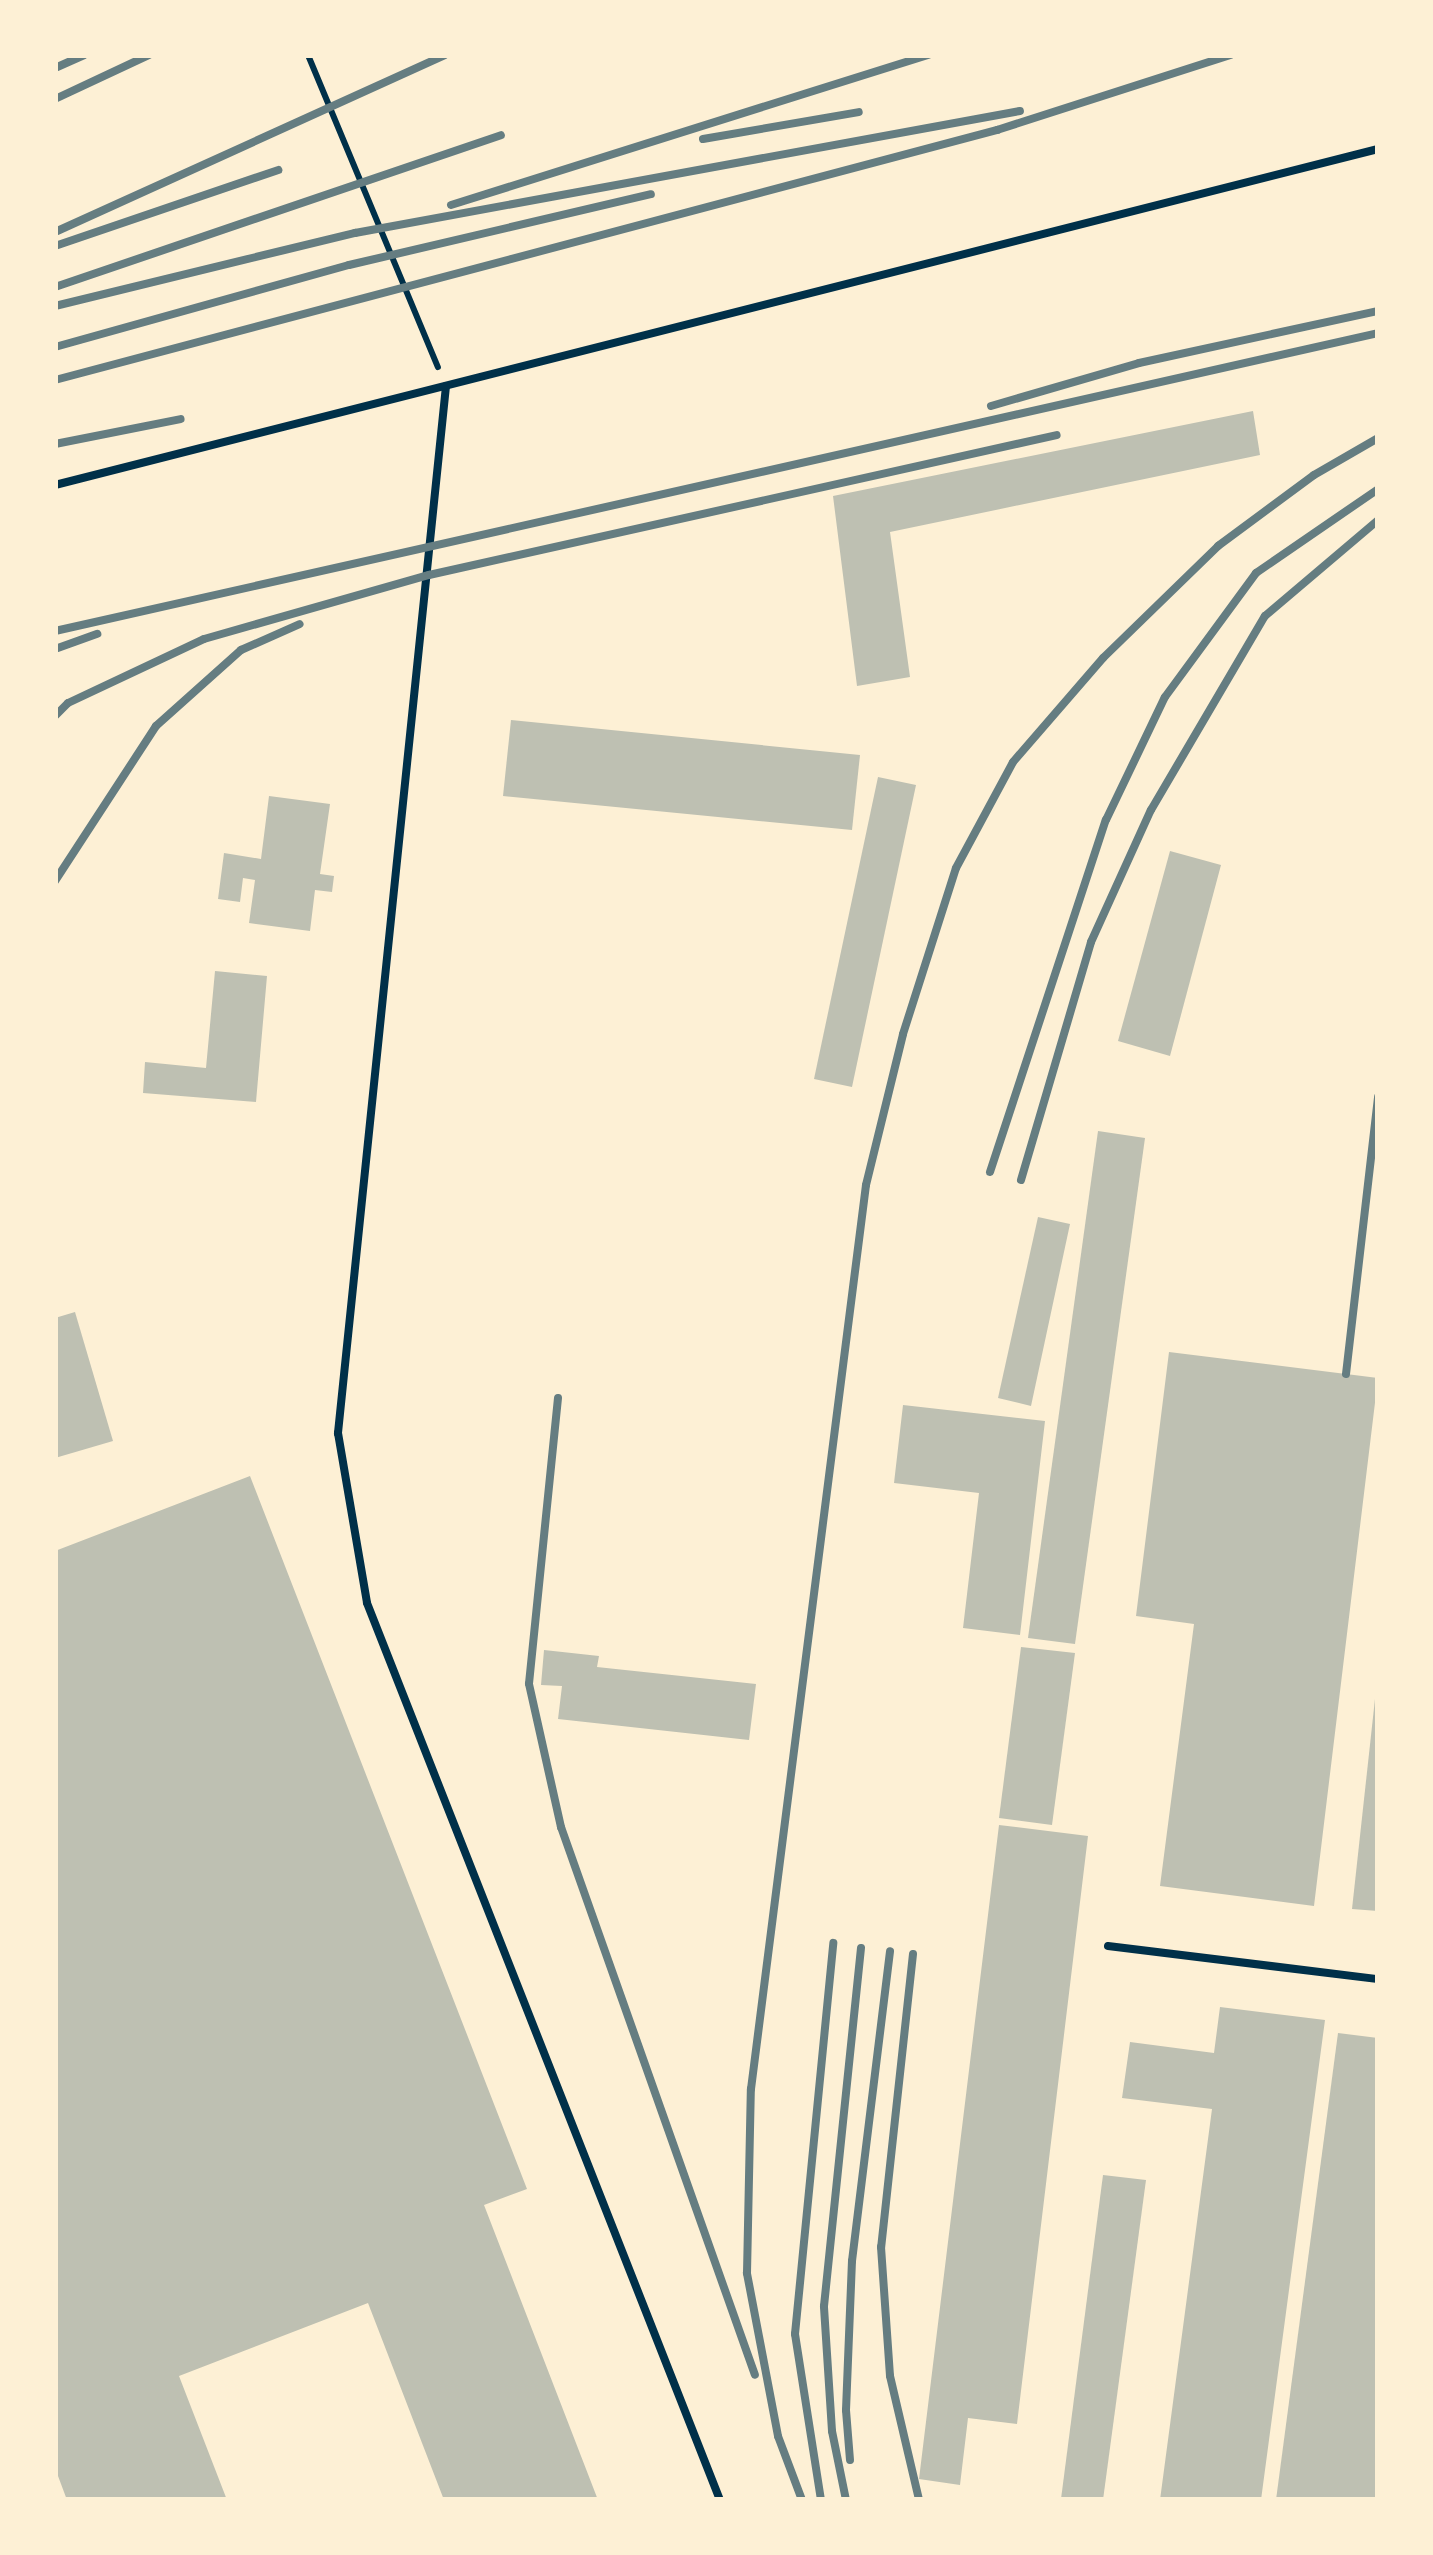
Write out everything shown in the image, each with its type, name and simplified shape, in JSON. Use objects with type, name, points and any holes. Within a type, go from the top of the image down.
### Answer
[{"type":"lane","points":[[55,486],[1378,149]]},
{"type":"lane","points":[[446,386],[338,1433],[367,1602],[720,2500]]},
{"type":"lane","points":[[1108,1946],[1378,1979]]},
{"type":"path","points":[[308,55],[446,386]]},
{"type":"building","points":[[1253,411],[1260,455],[890,532],[910,677],[857,686],[833,496]]},
{"type":"building","points":[[511,720],[860,755],[852,830],[503,796]]},
{"type":"building","points":[[878,777],[916,785],[852,1087],[814,1079]]},
{"type":"building","points":[[269,796],[330,804],[320,874],[334,876],[332,892],[315,890],[310,931],[249,923],[255,880],[243,878],[240,902],[218,899],[224,853],[261,859]]},
{"type":"building","points":[[1170,851],[1221,865],[1170,1056],[1118,1041]]},
{"type":"building","points":[[215,971],[267,976],[256,1102],[143,1093],[145,1062],[206,1068]]},
{"type":"building","points":[[1098,1131],[1145,1138],[1075,1644],[1028,1638]]},
{"type":"building","points":[[1038,1217],[1070,1224],[1031,1406],[998,1398]]},
{"type":"building","points":[[75,1312],[113,1441],[55,1458],[55,1318]]},
{"type":"building","points":[[1169,1352],[1378,1378],[1314,1906],[1160,1886],[1194,1624],[1136,1616]]},
{"type":"building","points":[[903,1405],[1045,1421],[1020,1635],[963,1628],[979,1493],[894,1483]]},
{"type":"building","points":[[250,1476],[527,2189],[484,2205],[598,2500],[444,2500],[368,2303],[179,2376],[227,2500],[67,2500],[55,2468],[55,1551]]},
{"type":"building","points":[[1021,1647],[1075,1653],[1052,1825],[999,1818]]},
{"type":"building","points":[[544,1650],[599,1656],[597,1667],[756,1684],[749,1740],[558,1719],[562,1686],[541,1685]]},
{"type":"building","points":[[1375,1699],[1378,1700],[1378,1911],[1352,1909]]},
{"type":"building","points":[[999,1825],[1088,1836],[1017,2424],[968,2418],[960,2485],[919,2479]]},
{"type":"building","points":[[1220,2007],[1325,2020],[1261,2500],[1160,2500],[1212,2109],[1122,2098],[1130,2042],[1214,2053]]},
{"type":"building","points":[[1338,2033],[1378,2038],[1378,2500],[1276,2500]]},
{"type":"building","points":[[1103,2175],[1146,2180],[1103,2500],[1061,2499]]},
{"type":"railway","points":[[55,68],[84,55]]},
{"type":"railway","points":[[55,99],[149,55]]},
{"type":"railway","points":[[55,232],[445,55]]},
{"type":"railway","points":[[451,205],[928,55]]},
{"type":"railway","points":[[55,380],[997,130],[1231,55]]},
{"type":"railway","points":[[55,306],[355,233],[1020,111]]},
{"type":"railway","points":[[703,139],[859,112]]},
{"type":"railway","points":[[55,287],[501,135]]},
{"type":"railway","points":[[55,246],[278,170]]},
{"type":"railway","points":[[55,347],[349,265],[651,194]]},
{"type":"railway","points":[[991,406],[1139,363],[1378,311]]},
{"type":"railway","points":[[55,631],[1378,333]]},
{"type":"railway","points":[[55,444],[181,419]]},
{"type":"railway","points":[[55,716],[68,703],[204,639],[429,575],[1057,435]]},
{"type":"railway","points":[[802,2500],[778,2436],[747,2273],[751,2089],[866,1185],[903,1034],[956,868],[1013,762],[1103,658],[1218,546],[1314,475],[1378,438]]},
{"type":"railway","points":[[990,1172],[1106,820],[1165,697],[1256,573],[1378,489]]},
{"type":"railway","points":[[1021,1180],[1091,942],[1151,810],[1265,616],[1378,520]]},
{"type":"railway","points":[[55,881],[156,726],[241,650],[300,624]]},
{"type":"railway","points":[[55,649],[97,634]]},
{"type":"railway","points":[[1346,1374],[1378,1097]]},
{"type":"railway","points":[[558,1398],[529,1684],[561,1827],[755,2375]]},
{"type":"railway","points":[[821,2500],[795,2334],[833,1943]]},
{"type":"railway","points":[[846,2500],[832,2431],[824,2306],[861,1948]]},
{"type":"railway","points":[[850,2460],[846,2410],[852,2261],[890,1951]]},
{"type":"railway","points":[[913,1954],[881,2247],[890,2376],[919,2500]]}]
